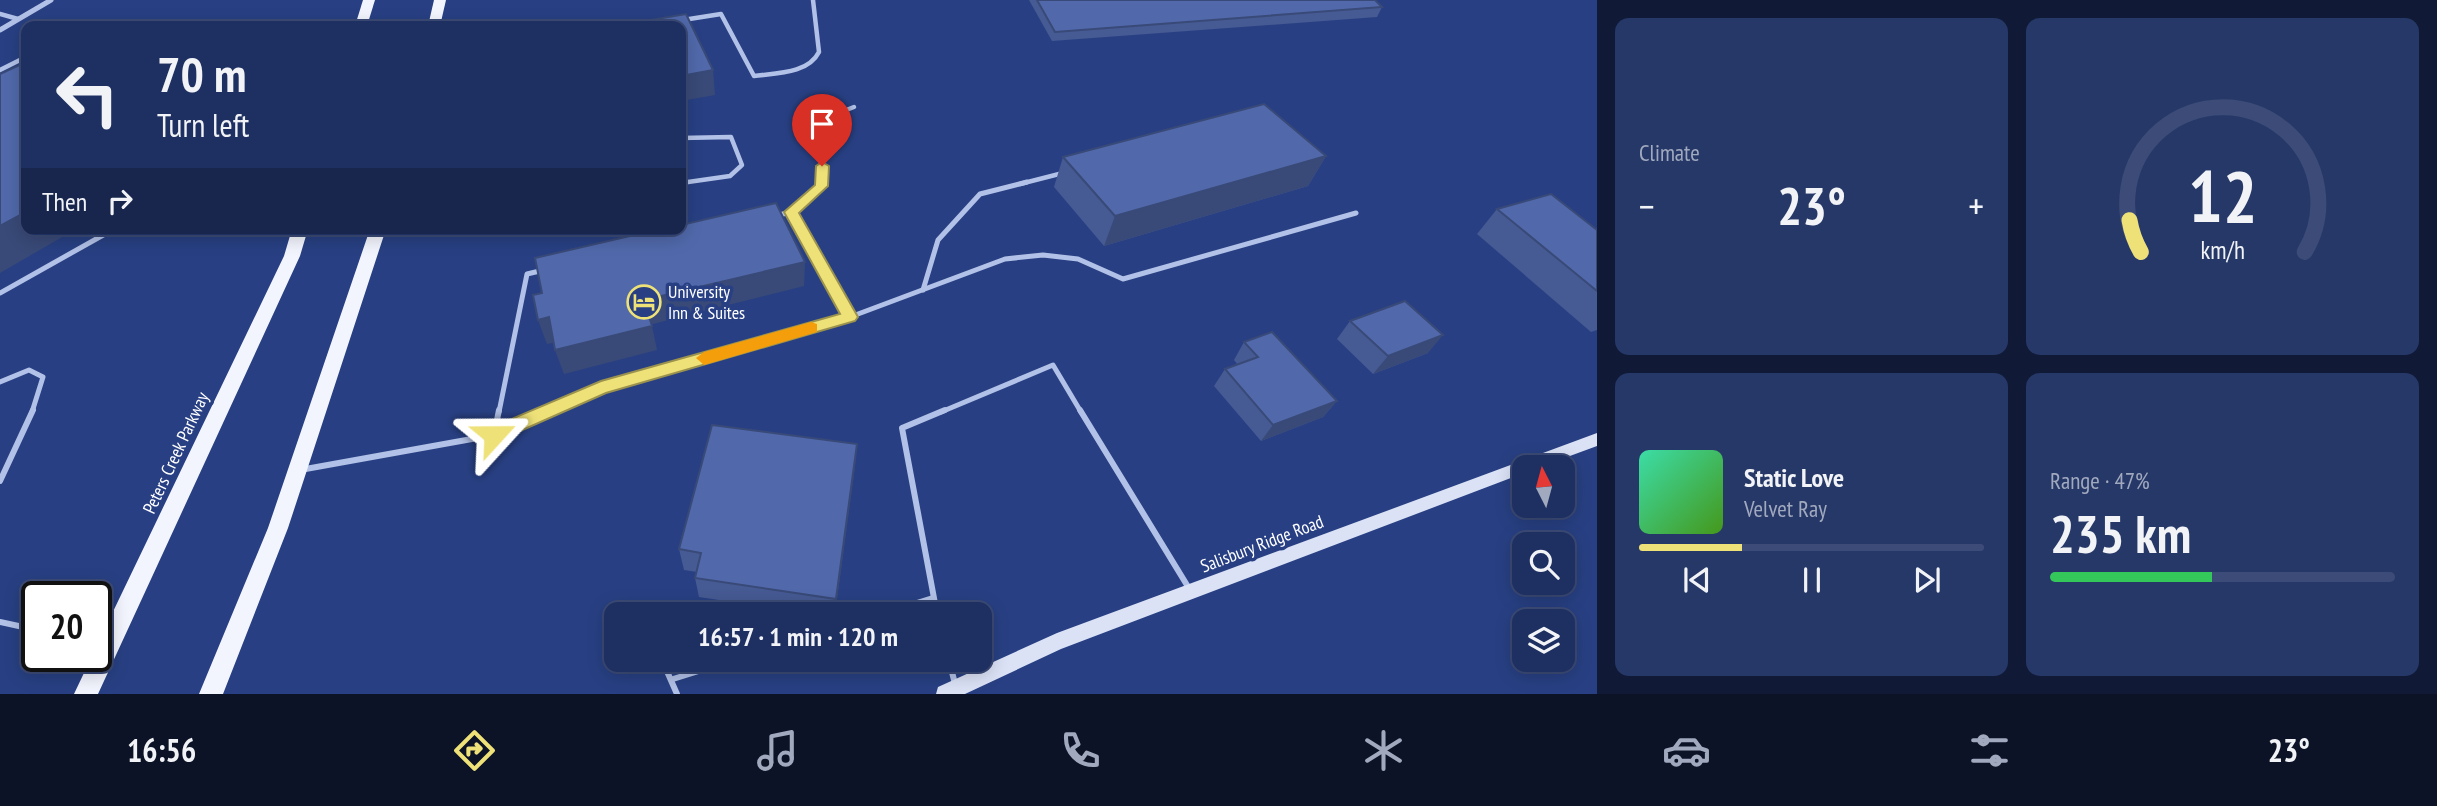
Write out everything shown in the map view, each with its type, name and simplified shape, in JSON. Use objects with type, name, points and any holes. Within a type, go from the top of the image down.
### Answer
[{"type":"main road","points":[[363,21],[369,0]]},
{"type":"main road","points":[[435,21],[440,0]]},
{"type":"main road","name":"Peters Creek Parkway","points":[[86,694],[107,641],[292,256],[298,235]]},
{"type":"main road","points":[[211,694],[297,470],[376,235]]},
{"type":"street","points":[[0,30],[51,0]]},
{"type":"street","name":"Salisbury Ridge Road","points":[[951,692],[1057,642],[1597,439]]},
{"type":"lane","points":[[677,21],[721,14],[754,76],[786,71],[817,60],[822,51],[813,0]]},
{"type":"lane","points":[[0,15],[18,19]]},
{"type":"lane","points":[[0,70],[21,60]]},
{"type":"lane","points":[[765,218],[791,212],[821,186],[823,119],[854,107]]},
{"type":"lane","points":[[686,138],[731,137],[742,165],[730,176],[686,182]]},
{"type":"lane","points":[[923,290],[938,240],[980,194],[1073,170]]},
{"type":"lane","points":[[791,212],[850,317]]},
{"type":"lane","points":[[297,470],[494,435],[601,387],[850,317],[1005,259],[1043,255],[1078,259],[1123,279],[1356,213]]},
{"type":"lane","points":[[0,293],[103,235]]},
{"type":"lane","points":[[494,435],[527,274],[553,268]]},
{"type":"lane","points":[[934,602],[902,428],[1053,366],[1191,591]]},
{"type":"lane","points":[[0,382],[29,370],[43,377],[36,404],[0,481]]},
{"type":"lane","points":[[920,602],[933,598]]},
{"type":"lane","points":[[0,622],[21,627]]},
{"type":"lane","points":[[669,672],[677,694]]},
{"type":"lane","points":[[673,679],[695,672]]},
{"type":"lane","points":[[950,672],[951,692]]},
{"type":"building","points":[[1037,0],[1375,0],[1382,7],[1055,32]]},
{"type":"building","points":[[686,14],[713,70],[686,75],[686,21],[645,21]]},
{"type":"building","points":[[21,64],[21,215],[0,226],[0,74]]},
{"type":"building","points":[[1264,104],[1326,156],[1115,216],[1063,157]]},
{"type":"building","points":[[1551,194],[1597,230],[1597,291],[1497,209]]},
{"type":"building","name":"University Inn & Suites","points":[[776,203],[805,262],[644,300],[652,326],[555,350],[549,317],[538,320],[533,295],[542,293],[535,258],[634,235],[686,235],[686,224]]},
{"type":"building","points":[[1405,301],[1443,335],[1388,356],[1350,321]]},
{"type":"building","points":[[1272,332],[1337,401],[1273,425],[1225,369],[1258,357],[1244,342]]},
{"type":"building","points":[[712,425],[857,444],[836,599],[695,578],[701,553],[679,549]]},
{"type":"slow traffic","points":[[704,358],[811,328]]},
{"type":"place","name":"University Inn & Suites","points":[[644,302]]},
{"type":"route","points":[[494,435],[601,387],[850,317],[791,212],[821,186],[822,166]]}]
